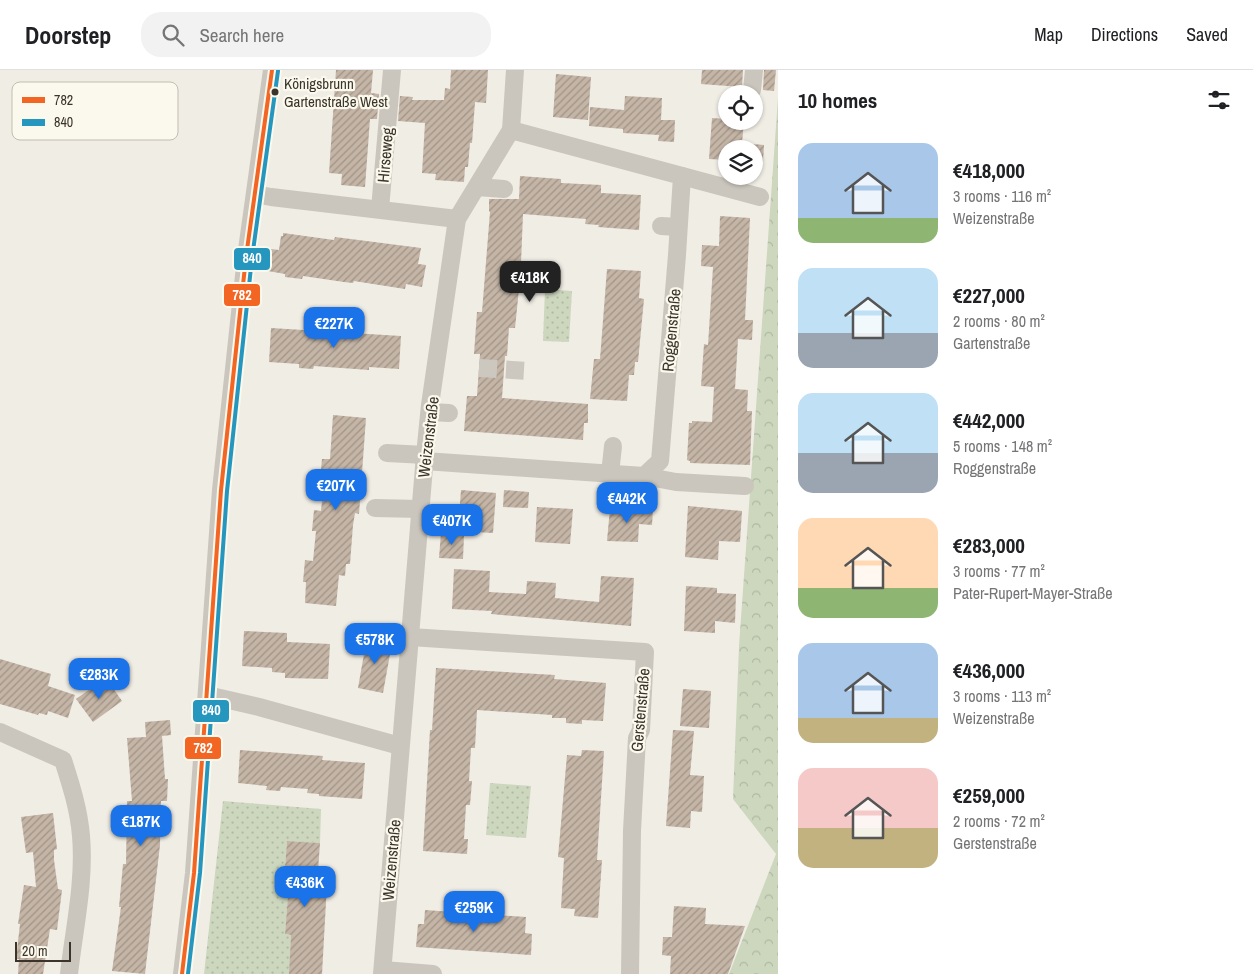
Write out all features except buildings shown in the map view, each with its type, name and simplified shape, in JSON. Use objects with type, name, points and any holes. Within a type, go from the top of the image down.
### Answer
[{"type":"street","points":[[182,974],[194,873],[222,490],[246,257],[272,70]]},
{"type":"street","name":"Hirseweg","points":[[380,209],[392,70]]},
{"type":"street","name":"Weizenstraße","points":[[382,972],[425,458],[457,219],[511,130],[515,70]]},
{"type":"street","points":[[752,85],[754,70]]},
{"type":"street","points":[[511,130],[760,197]]},
{"type":"street","name":"Roggenstraße","points":[[644,476],[660,461],[670,226],[682,176]]},
{"type":"street","points":[[477,187],[504,190]]},
{"type":"street","points":[[255,194],[457,219]]},
{"type":"street","points":[[430,412],[449,413]]},
{"type":"street","points":[[610,474],[613,446]]},
{"type":"street","points":[[386,453],[425,458],[644,476],[676,482],[745,486]]},
{"type":"street","points":[[375,508],[420,509]]},
{"type":"street","name":"Gerstenstraße","points":[[410,637],[645,652],[640,730],[637,738],[632,825],[630,974]]},
{"type":"street","points":[[207,695],[259,707],[400,746]]},
{"type":"street","points":[[0,732],[63,760],[74,797],[81,834],[82,868],[69,974]]},
{"type":"street","points":[[382,972],[433,974]]},
{"type":"green space","points":[[778,98],[778,974],[729,974],[776,854],[733,799],[739,646]]},
{"type":"green space","points":[[545,289],[572,291],[569,342],[543,341]]},
{"type":"green space","points":[[490,783],[531,786],[526,838],[486,835]]},
{"type":"green space","points":[[223,801],[321,809],[320,843],[287,841],[284,881],[289,882],[285,934],[291,935],[290,974],[204,974]]},
{"type":"tunnel","points":[[479,368],[530,371]]},
{"type":"transit line","name":"782","points":[[182,974],[194,873],[221,490],[246,257],[272,70]]},
{"type":"transit line","name":"840","points":[[188,974],[200,873],[227,491],[252,258],[278,71]]},
{"type":"place","name":"Königsbrunn Gartenstraße West","points":[[275,92]]}]
